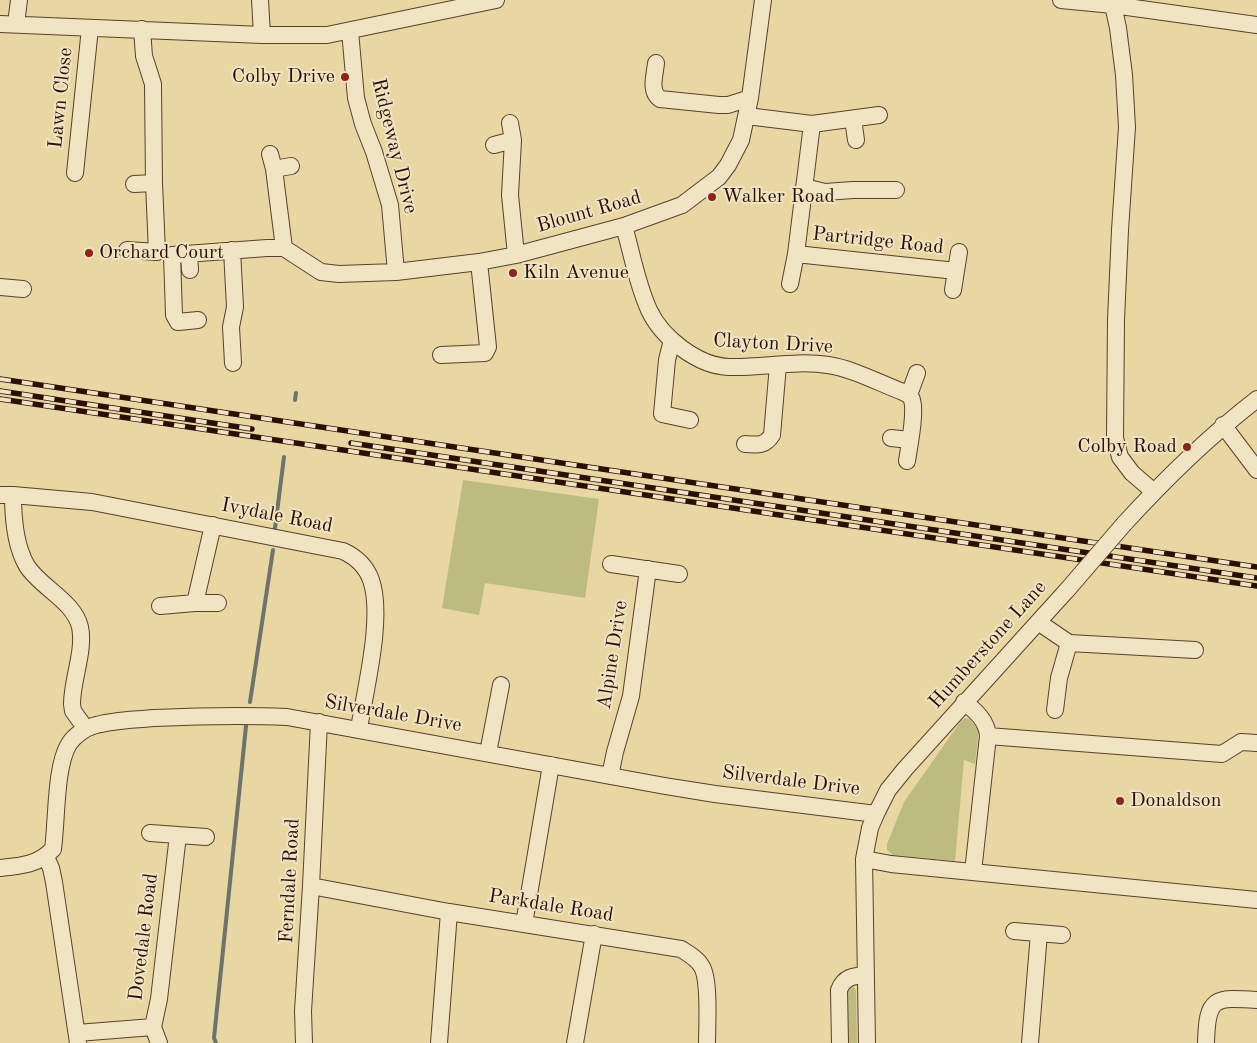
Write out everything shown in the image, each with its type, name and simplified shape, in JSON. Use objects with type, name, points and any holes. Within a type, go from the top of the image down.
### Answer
[{"type":"street","points":[[16,24],[19,0]]},
{"type":"street","points":[[260,0],[262,35]]},
{"type":"street","points":[[0,24],[262,35],[327,35],[494,0]]},
{"type":"street","name":"Blount Road","points":[[284,248],[321,272],[339,274],[396,272],[480,262],[516,255],[624,226],[682,205],[719,177],[728,165],[741,140],[750,98],[763,0]]},
{"type":"street","points":[[1062,0],[1112,2],[1257,25]]},
{"type":"street","points":[[1112,2],[1118,28],[1124,75],[1127,127],[1120,230],[1114,438],[1120,457],[1132,473],[1154,492]]},
{"type":"street","name":"Lawn Close","points":[[75,173],[90,28]]},
{"type":"street","points":[[126,250],[157,252],[154,191],[153,84],[144,56],[142,29]]},
{"type":"street","name":"Ridgeway Drive","points":[[350,31],[356,98],[390,205],[396,272]]},
{"type":"street","points":[[656,64],[654,89],[656,96],[660,98],[728,105],[750,98]]},
{"type":"street","points":[[747,116],[812,124],[879,115]]},
{"type":"street","points":[[853,119],[856,140]]},
{"type":"street","points":[[510,123],[513,140],[510,195],[516,255]]},
{"type":"street","points":[[790,284],[796,254],[812,124]]},
{"type":"street","points":[[494,145],[513,140]]},
{"type":"street","points":[[198,320],[178,322],[174,316],[172,255],[284,248],[272,162],[291,166]]},
{"type":"street","points":[[134,184],[154,191]]},
{"type":"street","points":[[804,187],[825,192],[896,190]]},
{"type":"street","name":"Clayton Drive","points":[[624,226],[643,297],[650,313],[681,349],[702,361],[726,367],[778,366],[809,363],[830,365],[852,371],[910,395]]},
{"type":"street","points":[[232,250],[235,307],[231,327],[233,363]]},
{"type":"street","name":"Partridge Road","points":[[953,290],[959,252]]},
{"type":"street","points":[[189,254],[190,270]]},
{"type":"street","name":"Partridge Road","points":[[796,254],[956,271]]},
{"type":"street","points":[[441,355],[485,353],[488,347],[480,262]]},
{"type":"street","points":[[0,287],[23,289]]},
{"type":"street","points":[[672,340],[667,360],[662,414],[690,420]]},
{"type":"street","points":[[745,444],[760,445],[768,441],[772,435],[778,366]]},
{"type":"street","points":[[907,461],[913,412],[910,395],[917,373]]},
{"type":"street","name":"Humberstone Lane","points":[[867,1043],[864,859],[870,828],[888,790],[964,702],[1154,492],[1223,425],[1257,399]]},
{"type":"street","points":[[1223,425],[1257,470]]},
{"type":"street","points":[[891,438],[910,440]]},
{"type":"street","name":"Ivydale Road","points":[[86,729],[73,711],[72,704],[80,648],[80,626],[56,594],[27,566],[6,495],[92,502],[343,551],[355,557],[365,568],[371,580],[375,611],[372,652],[359,729]]},
{"type":"street","points":[[195,603],[213,526]]},
{"type":"street","points":[[612,564],[679,574]]},
{"type":"street","name":"Alpine Drive","points":[[610,776],[631,696],[648,569]]},
{"type":"street","points":[[160,606],[218,603]]},
{"type":"street","points":[[1038,622],[1070,643],[1195,650]]},
{"type":"street","points":[[1055,710],[1059,678],[1070,643]]},
{"type":"street","points":[[488,753],[501,685]]},
{"type":"street","points":[[964,702],[976,711],[986,725],[988,736],[972,872]]},
{"type":"street","name":"Silverdale Drive","points":[[46,856],[53,849],[63,756],[70,742],[86,729],[98,724],[124,720],[238,715],[287,717],[715,794],[876,814]]},
{"type":"street","name":"Ferndale Road","points":[[304,1043],[303,1011],[312,886],[319,722]]},
{"type":"street","points":[[988,736],[1222,754],[1241,742],[1257,744]]},
{"type":"street","points":[[524,924],[550,765]]},
{"type":"street","points":[[150,833],[206,837]]},
{"type":"street","name":"Dovedale Road","points":[[159,1043],[153,1028],[159,1000],[178,835]]},
{"type":"street","points":[[0,868],[37,862],[46,856],[54,882],[78,1038],[153,1028]]},
{"type":"street","points":[[864,859],[891,864],[1257,900]]},
{"type":"street","name":"Parkdale Road","points":[[312,886],[449,912],[681,949],[694,957],[702,967],[706,978],[708,1043]]},
{"type":"street","points":[[439,1043],[449,912]]},
{"type":"street","points":[[1014,931],[1062,935]]},
{"type":"street","points":[[1030,1043],[1039,933]]},
{"type":"street","points":[[574,1043],[594,934]]},
{"type":"street","points":[[840,1043],[839,990],[841,984],[848,977],[865,975]]},
{"type":"street","points":[[1206,1043],[1206,1022],[1214,1004],[1223,999],[1257,1000]]},
{"type":"shaded area","points":[[463,480],[599,499],[585,598],[485,583],[479,615],[442,608]]},
{"type":"shaded area","points":[[965,718],[969,719],[979,730],[975,764],[964,760],[955,861],[893,855],[887,850],[887,844],[904,802]]},
{"type":"shaded area","points":[[853,984],[856,991],[857,1043],[845,1043],[844,989]]},
{"type":"waterway","points":[[295,400],[296,393]]},
{"type":"waterway","points":[[275,528],[284,457]]},
{"type":"waterway","points":[[250,702],[273,550]]},
{"type":"waterway","points":[[216,1043],[214,1038],[246,726]]},
{"type":"railway","points":[[0,379],[1257,567]]},
{"type":"railway","points":[[0,391],[252,429]]},
{"type":"railway","points":[[0,399],[1257,586]]},
{"type":"railway","points":[[351,443],[1257,578]]},
{"type":"place","name":"Colby Drive","points":[[345,77]]},
{"type":"place","name":"Walker Road","points":[[712,197]]},
{"type":"place","name":"Orchard Court","points":[[89,253]]},
{"type":"place","name":"Kiln Avenue","points":[[513,273]]},
{"type":"place","name":"Colby Road","points":[[1187,447]]},
{"type":"place","name":"Donaldson","points":[[1120,801]]}]
